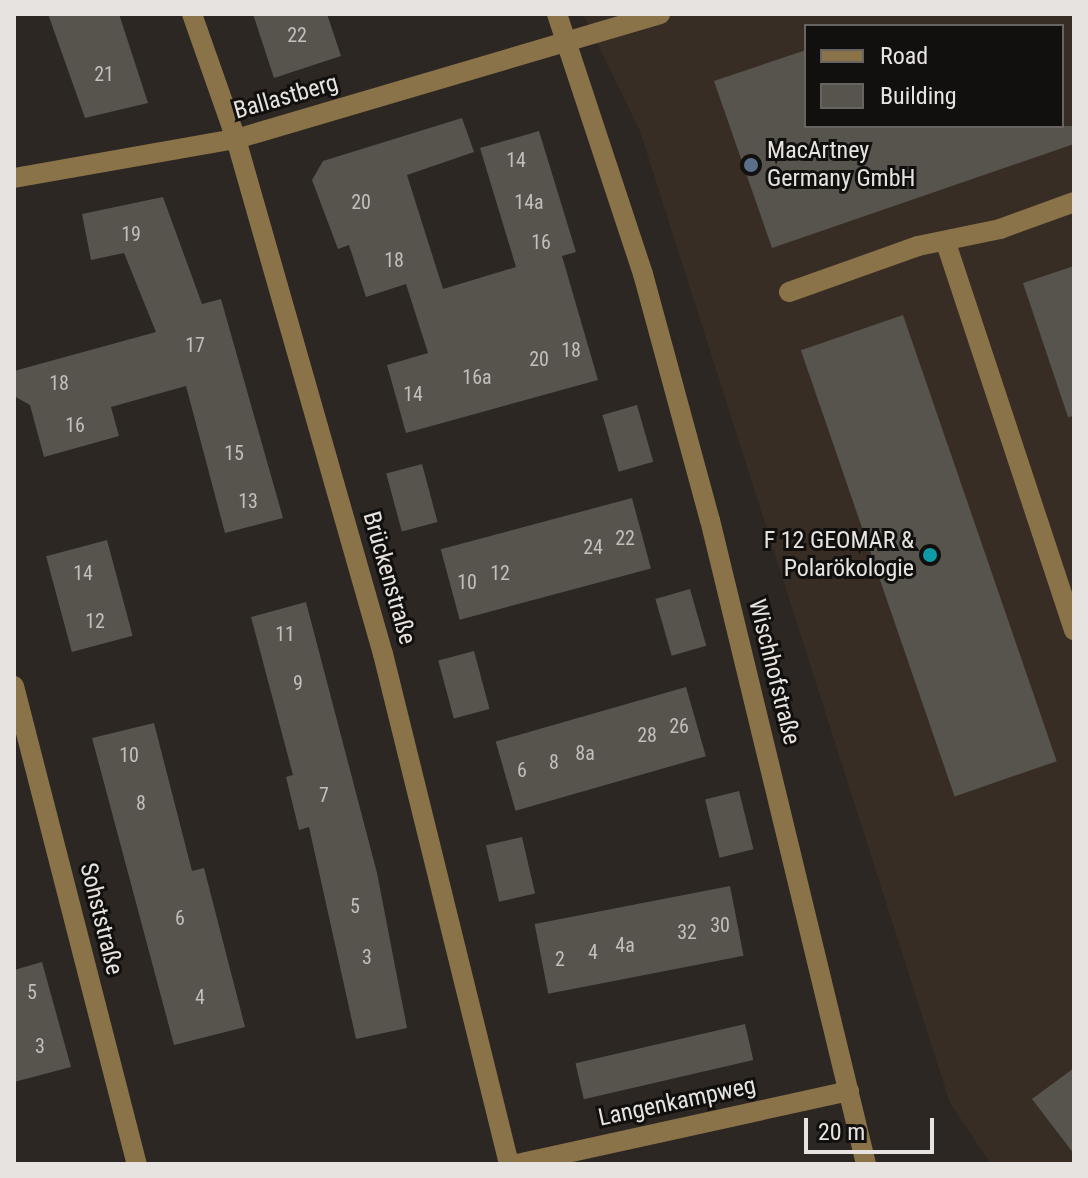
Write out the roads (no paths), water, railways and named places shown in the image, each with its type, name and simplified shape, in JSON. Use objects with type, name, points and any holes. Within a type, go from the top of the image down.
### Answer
[{"type":"street","name":"Brückenstraße","points":[[192,14],[236,139],[383,654],[509,1164]]},
{"type":"street","name":"Wischhofstraße","points":[[557,14],[643,274],[710,520],[866,1164]]},
{"type":"street","name":"Ballastberg","points":[[14,178],[236,139],[660,14]]},
{"type":"street","points":[[789,292],[918,246],[946,243],[1074,202]]},
{"type":"street","points":[[946,243],[1074,630]]},
{"type":"street","name":"Sohststraße","points":[[14,686],[137,1164]]},
{"type":"street","name":"Langenkampweg","points":[[517,1164],[849,1091]]},
{"type":"place","name":"MacArtney Germany GmbH","points":[[751,165]]},
{"type":"place","name":"F 12 GEOMAR & Polarökologie","points":[[930,555]]}]
